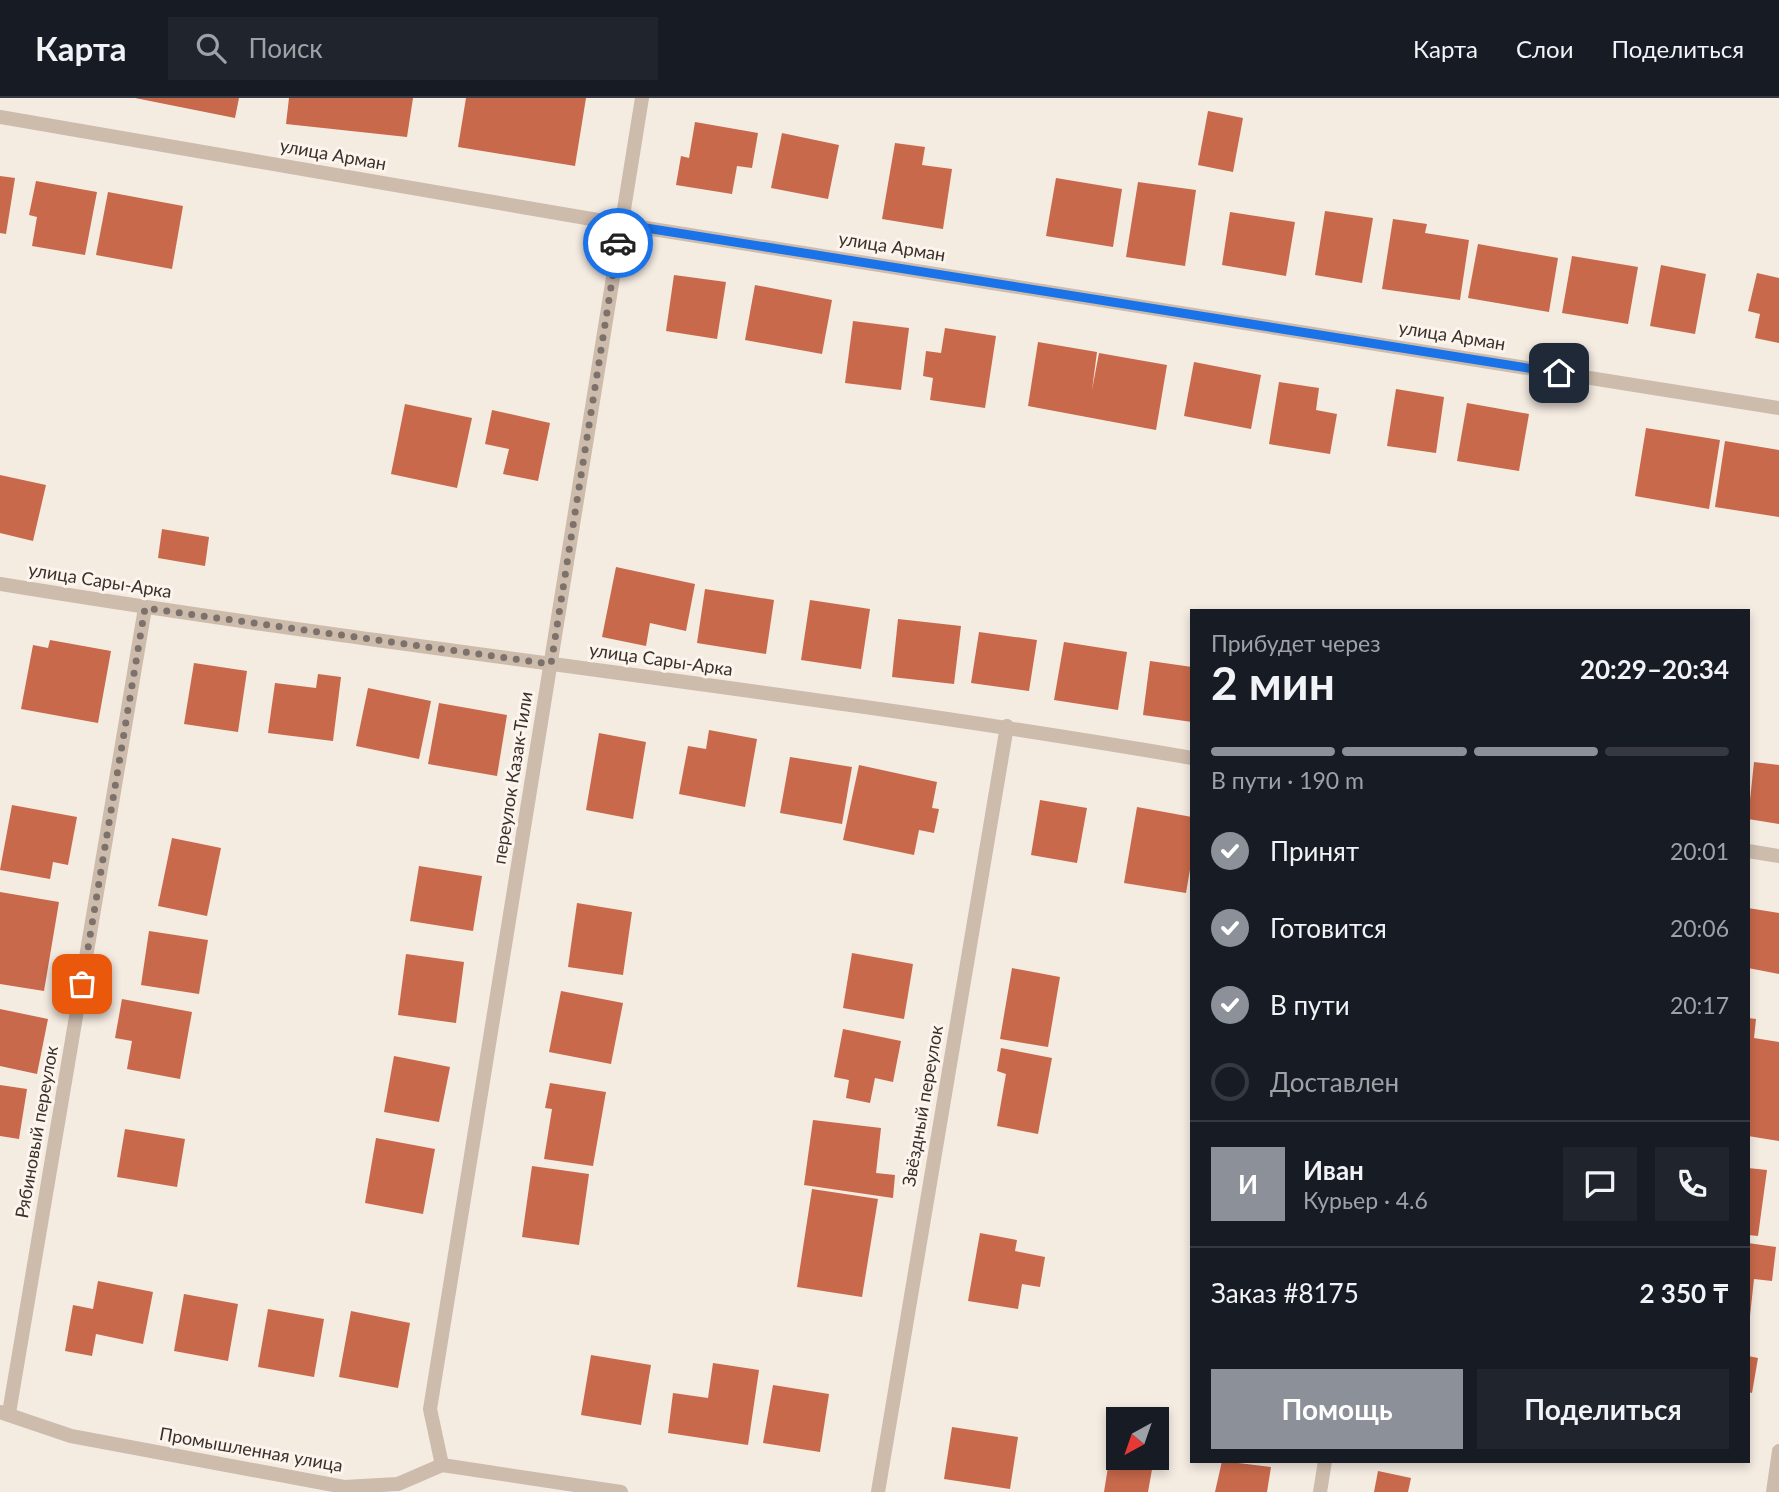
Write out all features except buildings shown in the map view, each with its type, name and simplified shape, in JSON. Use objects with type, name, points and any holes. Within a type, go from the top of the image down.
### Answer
[{"type":"lane","name":"переулок Казак-Тили","points":[[442,1465],[430,1409],[642,98]]},
{"type":"lane","name":"улица Арман","points":[[0,117],[621,224],[1779,408]]},
{"type":"lane","name":"улица Сары-Арка","points":[[0,584],[145,608],[1007,726],[1190,758]]},
{"type":"lane","name":"Рябиновый переулок","points":[[4,1412],[145,608]]},
{"type":"lane","name":"Звёздный переулок","points":[[878,1492],[1007,726]]},
{"type":"lane","points":[[1750,851],[1779,856]]},
{"type":"lane","name":"Промышленная улица","points":[[4,1412],[71,1436],[344,1487],[398,1483],[442,1465]]},
{"type":"lane","points":[[1773,1492],[1779,1451]]},
{"type":"lane","points":[[1320,1492],[1325,1463]]},
{"type":"lane","points":[[442,1465],[621,1492]]},
{"type":"way so far","points":[[82,984],[145,608],[551,664],[618,243]]},
{"type":"route","points":[[618,243],[621,224],[1559,373]]}]
